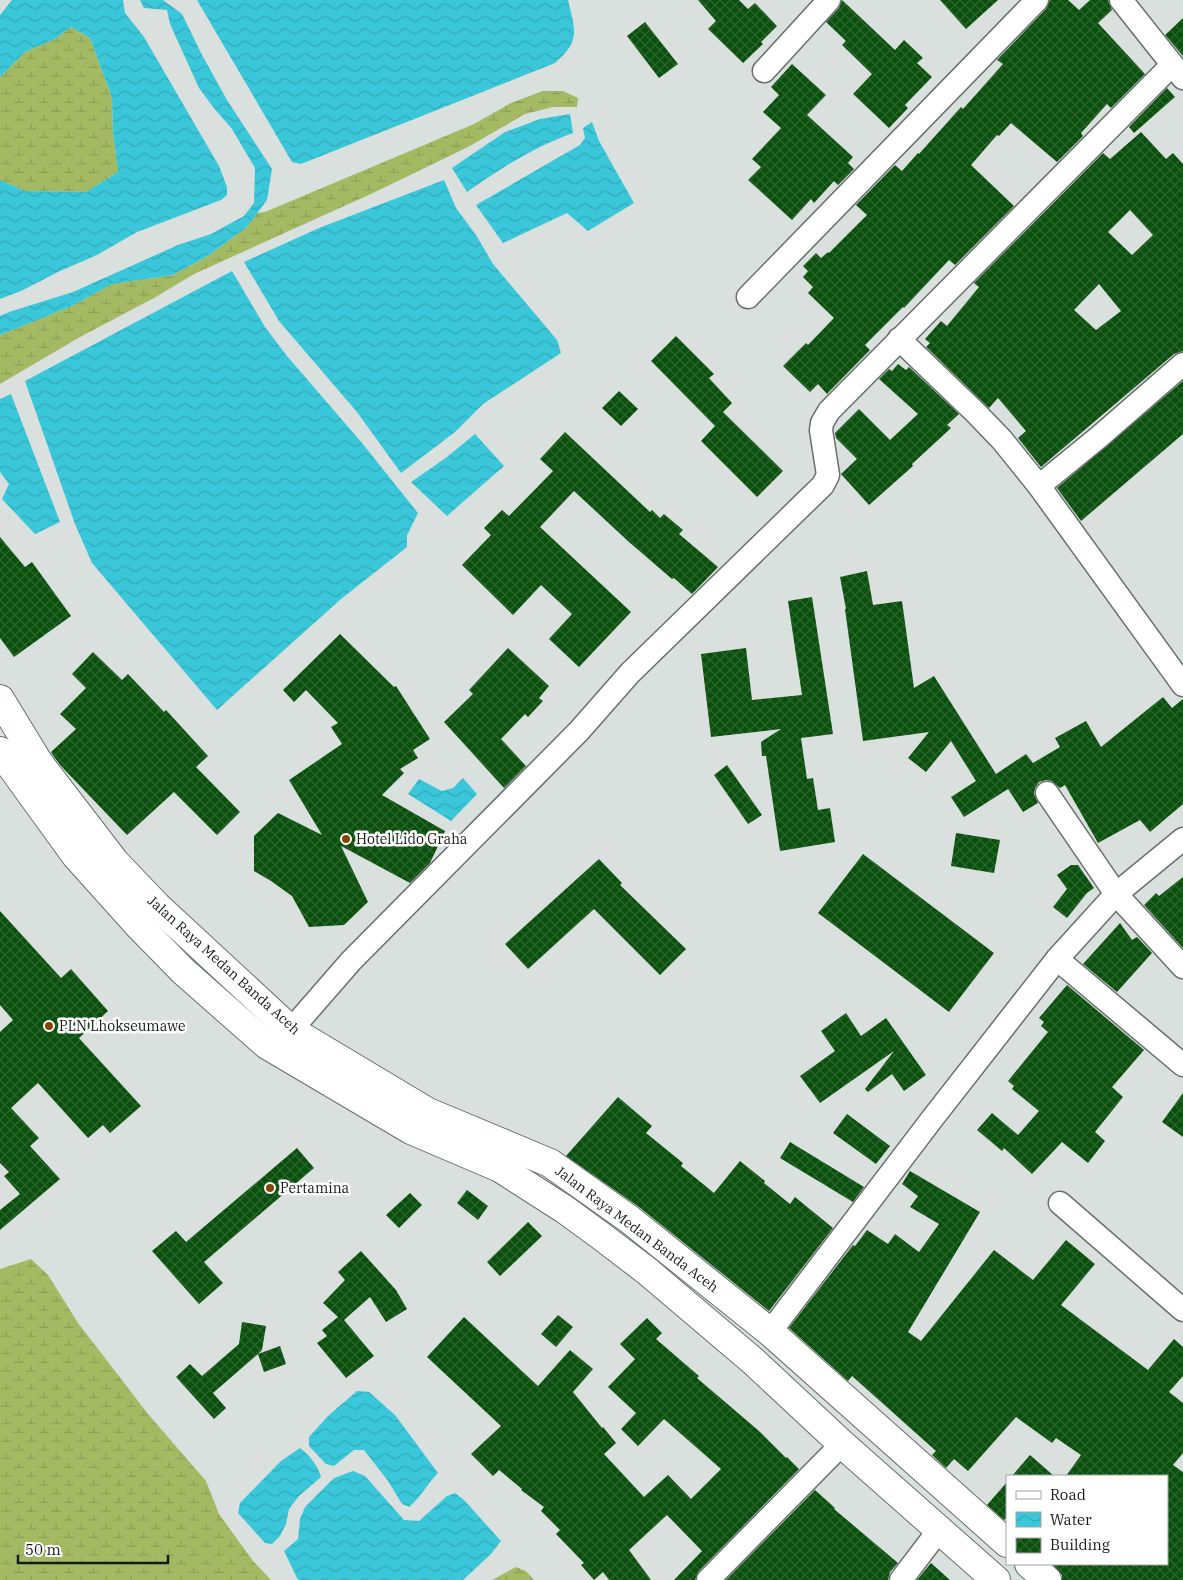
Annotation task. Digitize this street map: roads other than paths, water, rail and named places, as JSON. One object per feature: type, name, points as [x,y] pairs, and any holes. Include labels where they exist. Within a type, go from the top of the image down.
[{"type":"highway","name":"Jalan Raya Medan Banda Aceh","points":[[0,699],[39,763],[115,862],[157,906],[290,1030],[428,1112],[550,1162],[629,1219],[770,1332],[1006,1542]]},
{"type":"highway","name":"Jalan Raya Medan Banda Aceh","points":[[0,751],[76,856],[183,970],[267,1044],[411,1130],[500,1168],[564,1209],[654,1277],[753,1361],[842,1444],[996,1580]]},
{"type":"highway","points":[[1030,1565],[1047,1580]]},
{"type":"street","points":[[764,71],[829,0]]},
{"type":"street","points":[[748,297],[1037,0]]},
{"type":"street","points":[[290,1030],[351,961],[578,730],[630,673],[824,485],[828,475],[822,439],[822,423],[829,411],[899,339],[1178,72],[1121,0]]},
{"type":"street","points":[[899,339],[1002,440],[1039,486],[1183,685]]},
{"type":"street","points":[[1039,486],[1183,364]]},
{"type":"street","points":[[1047,792],[1116,894],[1183,967]]},
{"type":"street","points":[[770,1332],[1057,959],[1116,894],[1183,840]]},
{"type":"street","points":[[1057,959],[1183,1065]]},
{"type":"street","points":[[1060,1203],[1183,1310]]},
{"type":"street","points":[[708,1580],[842,1444]]},
{"type":"street","points":[[901,1580],[939,1530]]},
{"type":"water","points":[[12,0],[123,0],[125,13],[144,37],[219,166],[227,187],[227,195],[221,200],[137,232],[97,255],[0,299],[0,180],[25,191],[86,192],[118,172],[113,133],[112,98],[90,38],[71,27],[55,39],[25,52],[0,77],[0,15]]},
{"type":"water","points":[[140,0],[163,0],[182,14],[227,100],[272,169],[267,200],[247,227],[208,256],[173,275],[112,284],[72,306],[0,335],[0,316],[73,292],[178,245],[211,234],[244,216],[254,203],[255,168],[232,129],[199,88],[170,24],[167,10],[144,8]]},
{"type":"water","points":[[197,0],[568,0],[573,19],[574,34],[569,48],[555,63],[301,164],[292,162]]},
{"type":"water","points":[[570,114],[573,133],[518,159],[467,192],[452,168],[505,132],[540,119]]},
{"type":"water","points":[[592,122],[599,141],[634,203],[588,231],[567,213],[503,243],[476,205],[580,145],[585,138],[583,128]]},
{"type":"water","points":[[444,180],[456,208],[476,235],[493,264],[557,340],[561,353],[483,404],[455,432],[401,473],[357,412],[279,321],[244,262],[319,228]]},
{"type":"water","points":[[232,271],[265,327],[287,356],[362,443],[418,513],[407,535],[407,547],[341,599],[217,710],[92,563],[75,524],[25,381]]},
{"type":"water","points":[[11,394],[60,522],[35,534],[2,499],[9,484],[0,472],[0,399]]},
{"type":"water","points":[[475,434],[504,466],[447,516],[411,482],[447,457]]},
{"type":"water","points":[[463,778],[477,794],[451,821],[408,794],[419,779],[442,791],[453,788]]},
{"type":"water","points":[[357,1391],[369,1392],[395,1415],[438,1473],[409,1507],[402,1504],[388,1481],[364,1450],[354,1450],[334,1466],[326,1464],[309,1446],[309,1437],[328,1416]]},
{"type":"water","points":[[300,1448],[313,1461],[321,1477],[299,1496],[289,1509],[286,1524],[280,1536],[272,1544],[265,1543],[238,1513],[240,1503],[281,1461]]},
{"type":"water","points":[[353,1471],[365,1476],[404,1520],[419,1521],[447,1496],[455,1493],[464,1500],[501,1541],[491,1554],[463,1580],[298,1580],[284,1551],[298,1539],[300,1519],[305,1507],[334,1478]]},
{"type":"place","name":"Hotel Lido Graha","points":[[346,839]]},
{"type":"place","name":"PLN Lhokseumawe","points":[[49,1026]]},
{"type":"place","name":"Pertamina","points":[[270,1188]]}]
